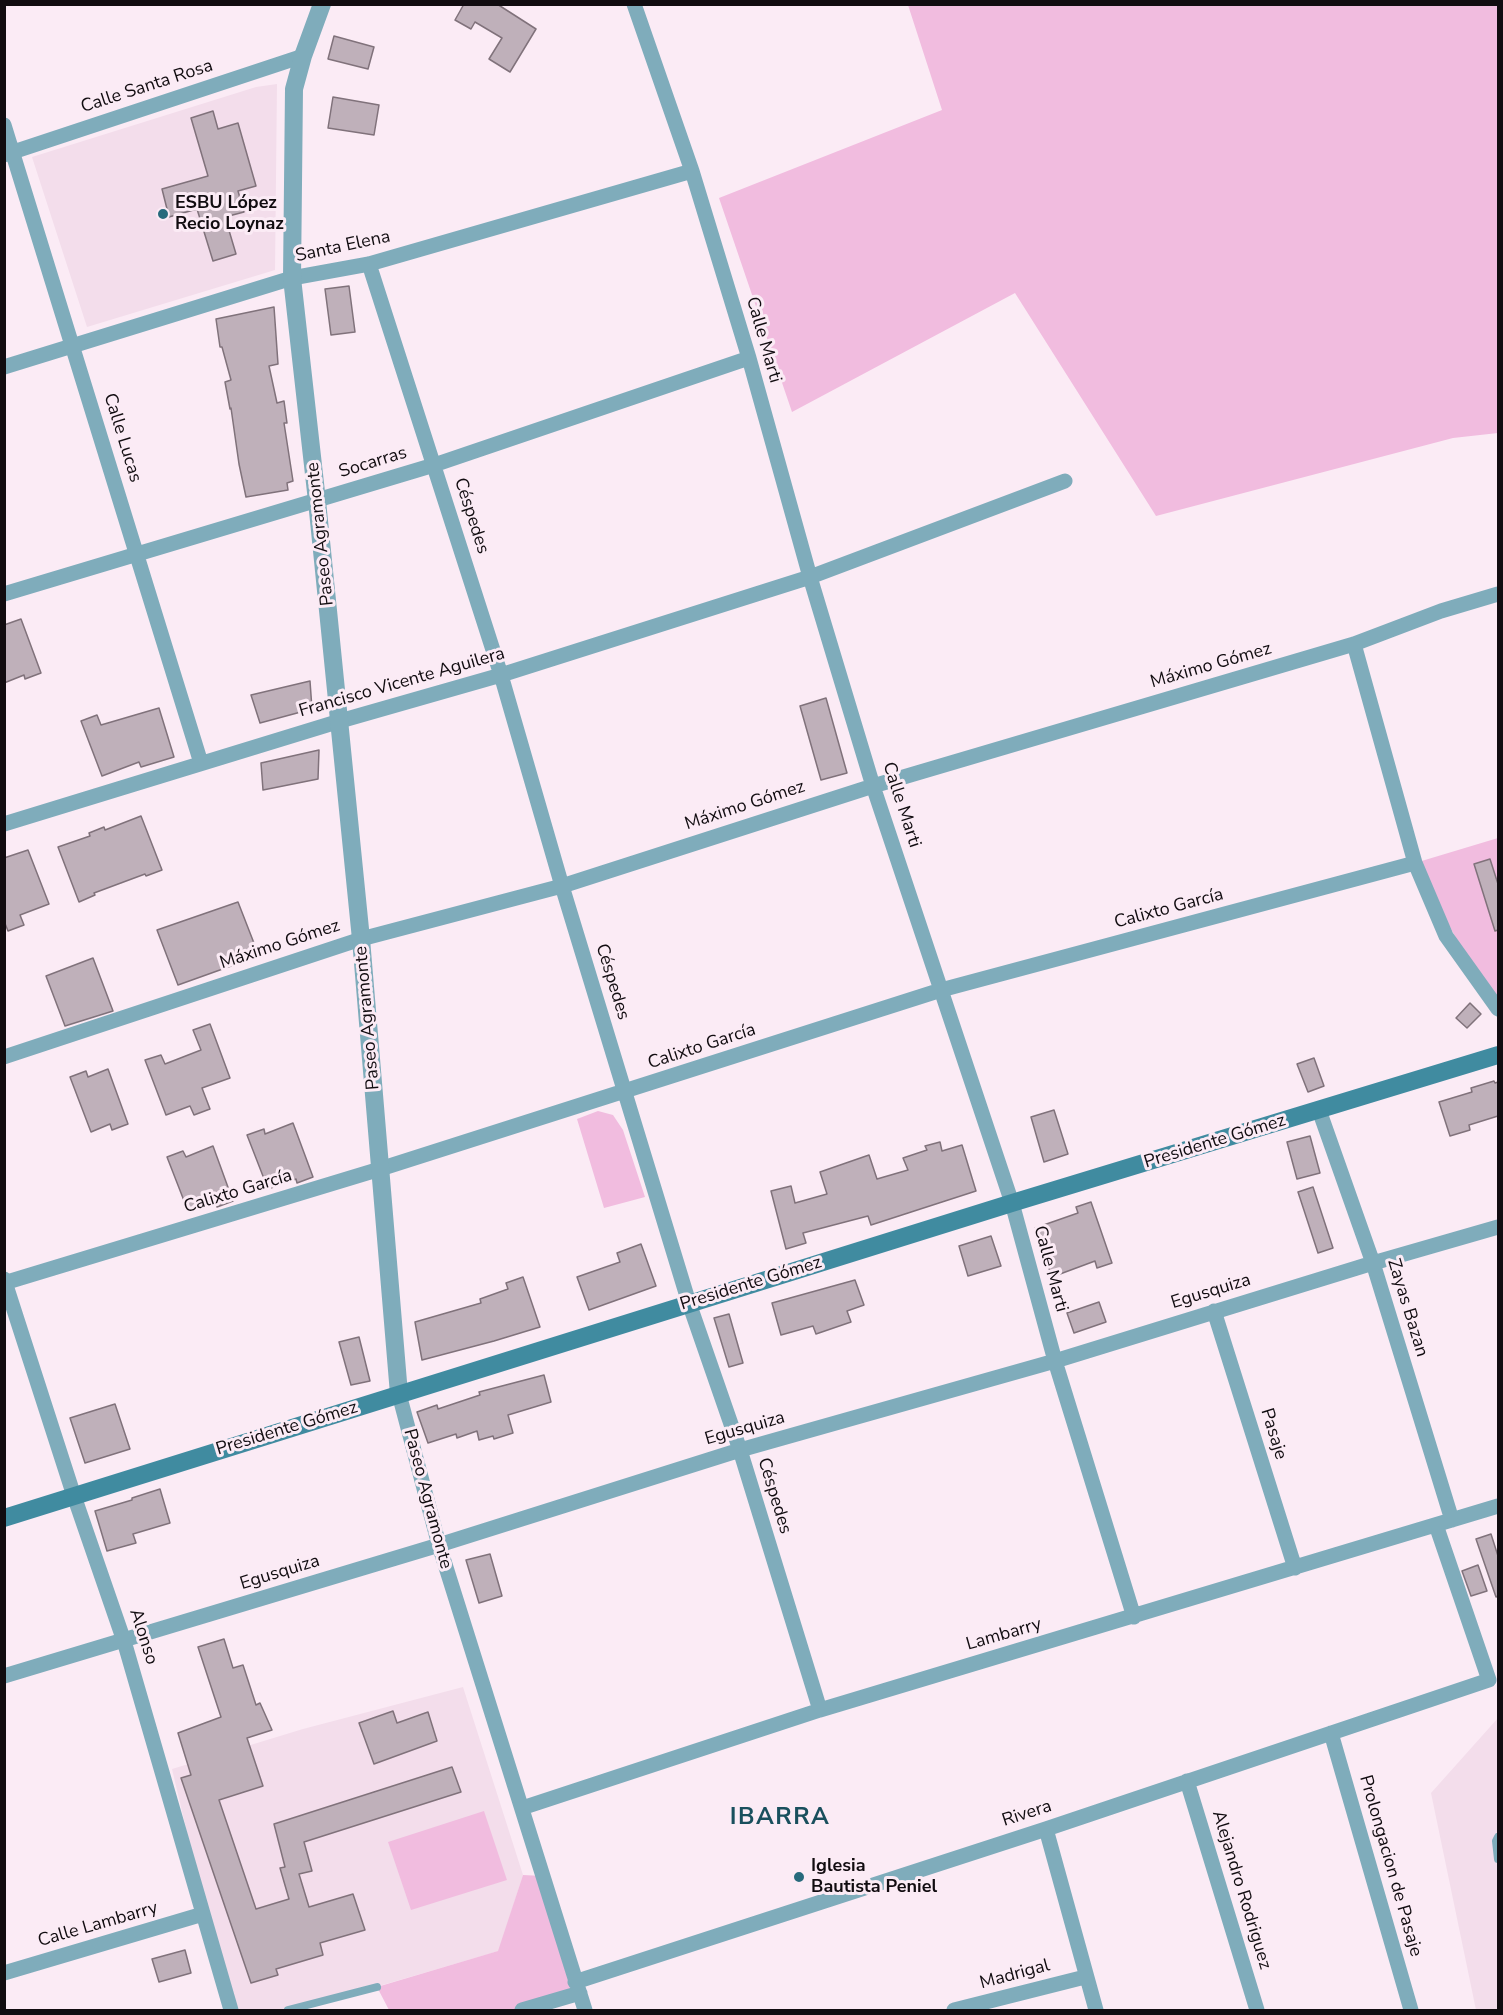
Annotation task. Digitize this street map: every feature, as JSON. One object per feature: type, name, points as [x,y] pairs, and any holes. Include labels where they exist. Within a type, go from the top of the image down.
[{"type":"main road","name":"Presidente Gómez","points":[[4,1518],[689,1303],[1498,1055]]},
{"type":"street","name":"Calle Marti","points":[[634,4],[692,171],[749,358],[810,577],[873,786],[1012,1203],[1055,1361],[1134,1617]]},
{"type":"street","name":"Paseo Agramonte","points":[[320,5],[294,89],[292,278],[361,939],[399,1394],[439,1545],[585,2010]]},
{"type":"street","name":"Calle Santa Rosa","points":[[9,153],[303,56]]},
{"type":"street","name":"Calle Lucas","points":[[4,125],[9,153],[74,344],[201,763]]},
{"type":"street","name":"Santa Elena","points":[[4,367],[292,278],[369,264],[692,171]]},
{"type":"street","name":"Céspedes","points":[[369,264],[501,675],[562,886],[689,1303],[740,1450],[820,1710]]},
{"type":"street","name":"Socarras","points":[[4,594],[434,465],[749,358]]},
{"type":"street","name":"Francisco Vicente Aguilera","points":[[4,824],[340,721],[501,675],[810,577],[1065,481]]},
{"type":"street","name":"Máximo Gómez","points":[[4,1057],[361,939],[562,886],[873,786],[1354,644],[1441,611],[1498,594]]},
{"type":"street","points":[[1354,644],[1415,863],[1446,936],[1498,1009]]},
{"type":"street","name":"Calixto García","points":[[5,1282],[380,1169],[941,990],[1415,863]]},
{"type":"street","name":"Zayas Bazan","points":[[1319,1110],[1372,1263],[1452,1520]]},
{"type":"street","name":"Egusquiza","points":[[4,1676],[439,1545],[740,1450],[1055,1361],[1372,1263],[1498,1227]]},
{"type":"street","name":"Alonso","points":[[5,1282],[74,1496],[124,1641],[231,2010]]},
{"type":"street","name":"Pasaje","points":[[1214,1311],[1294,1568]]},
{"type":"street","name":"Lambarry","points":[[522,1808],[820,1710],[1498,1506]]},
{"type":"street","name":"Rivera","points":[[522,2010],[577,1987],[1489,1680],[1436,1525]]},
{"type":"street","name":"Prolongacion de Pasaje","points":[[1331,1733],[1412,2010]]},
{"type":"street","name":"Alejandro Rodriguez","points":[[1187,1781],[1257,2010]]},
{"type":"street","points":[[1046,1828],[1085,1977],[1096,2010]]},
{"type":"street","name":"Calle Lambarry","points":[[4,1973],[203,1914]]},
{"type":"street","name":"Madrigal","points":[[954,2010],[1085,1977]]},
{"type":"lane","points":[[1498,1837],[1496,1841],[1498,1859]]},
{"type":"lane","points":[[288,2010],[377,1987]]},
{"type":"shaded area","points":[[908,5],[1498,5],[1498,433],[1453,438],[1156,516],[1015,293],[792,412],[719,198],[942,110]]},
{"type":"shaded area","name":"ESBU López Recio Loynaz","points":[[277,84],[275,270],[87,327],[32,157],[256,87]]},
{"type":"shaded area","points":[[1498,838],[1498,1015],[1415,863]]},
{"type":"shaded area","points":[[598,1111],[613,1115],[623,1130],[645,1197],[604,1208],[577,1119]]},
{"type":"shaded area","points":[[463,1687],[523,1875],[499,1951],[297,2010],[229,2010],[172,1769],[303,1729]]},
{"type":"shaded area","points":[[1498,1718],[1498,2010],[1476,2010],[1431,1793]]},
{"type":"shaded area","points":[[484,1811],[507,1880],[411,1910],[388,1842]]},
{"type":"shaded area","points":[[523,1875],[543,1876],[580,1993],[522,2010],[389,2010],[377,1987],[498,1951]]},
{"type":"building","points":[[464,4],[497,4],[536,29],[510,72],[489,59],[502,38],[475,22],[471,29],[455,20]]},
{"type":"building","points":[[334,36],[374,47],[368,69],[328,59]]},
{"type":"building","points":[[333,97],[379,105],[374,135],[328,128]]},
{"type":"building","points":[[213,111],[218,129],[238,123],[256,186],[238,191],[244,212],[225,217],[236,254],[213,261],[197,209],[169,217],[162,189],[208,176],[191,118]]},
{"type":"building","points":[[349,286],[355,332],[331,335],[325,289]]},
{"type":"building","points":[[274,307],[278,364],[269,366],[277,403],[284,401],[287,423],[284,423],[293,481],[287,483],[288,490],[246,497],[225,382],[231,380],[222,347],[220,347],[216,319]]},
{"type":"building","points":[[21,619],[41,673],[25,679],[24,675],[4,683],[4,625]]},
{"type":"building","points":[[310,681],[312,709],[260,723],[251,695]]},
{"type":"building","points":[[826,698],[847,773],[821,780],[800,706]]},
{"type":"building","points":[[159,708],[174,757],[141,767],[139,762],[102,776],[81,721],[97,715],[101,725]]},
{"type":"building","points":[[319,750],[318,779],[263,790],[261,763]]},
{"type":"building","points":[[141,816],[162,870],[94,893],[95,895],[79,902],[58,847],[90,836],[89,833],[104,827],[105,830]]},
{"type":"building","points":[[28,850],[49,904],[20,915],[24,925],[8,931],[4,921],[4,858]]},
{"type":"building","points":[[1490,859],[1498,884],[1498,930],[1495,931],[1474,864]]},
{"type":"building","points":[[238,902],[259,956],[178,985],[157,930]]},
{"type":"building","points":[[93,958],[113,1011],[65,1026],[46,976]]},
{"type":"building","points":[[1470,1003],[1481,1014],[1467,1028],[1456,1018]]},
{"type":"building","points":[[210,1024],[230,1078],[202,1088],[210,1109],[194,1115],[190,1106],[166,1115],[145,1060],[161,1055],[165,1064],[201,1050],[193,1030]]},
{"type":"building","points":[[1314,1058],[1324,1086],[1308,1092],[1297,1064]]},
{"type":"building","points":[[108,1069],[128,1124],[112,1130],[110,1124],[91,1132],[70,1077],[86,1071],[88,1077]]},
{"type":"building","points":[[1494,1081],[1498,1082],[1498,1116],[1469,1125],[1470,1130],[1450,1136],[1439,1102],[1472,1092],[1471,1088]]},
{"type":"building","points":[[1054,1110],[1068,1154],[1044,1162],[1031,1117]]},
{"type":"building","points":[[293,1123],[313,1177],[297,1183],[296,1179],[268,1189],[247,1135],[264,1129],[265,1134]]},
{"type":"building","points":[[1310,1136],[1320,1173],[1297,1179],[1287,1142]]},
{"type":"building","points":[[940,1142],[942,1151],[962,1145],[976,1191],[871,1225],[868,1216],[803,1233],[806,1243],[786,1249],[771,1191],[791,1186],[795,1203],[827,1194],[820,1172],[869,1155],[877,1179],[908,1170],[903,1158],[927,1150],[925,1146]]},
{"type":"building","points":[[213,1146],[233,1201],[217,1207],[215,1201],[188,1211],[167,1157],[183,1151],[186,1157]]},
{"type":"building","points":[[1313,1187],[1333,1248],[1318,1253],[1298,1192]]},
{"type":"building","points":[[1091,1202],[1112,1263],[1097,1268],[1095,1261],[1052,1277],[1035,1228],[1078,1213],[1076,1207]]},
{"type":"building","points":[[991,1236],[1001,1266],[968,1276],[959,1246]]},
{"type":"building","points":[[641,1244],[656,1286],[589,1310],[577,1277],[620,1262],[617,1253]]},
{"type":"building","points":[[523,1277],[540,1327],[422,1360],[415,1322],[481,1303],[480,1299],[508,1289],[506,1283]]},
{"type":"building","points":[[855,1280],[864,1305],[847,1311],[851,1322],[816,1334],[813,1326],[781,1335],[772,1303]]},
{"type":"building","points":[[1099,1302],[1106,1322],[1074,1333],[1067,1313]]},
{"type":"building","points":[[729,1314],[743,1363],[729,1367],[714,1318]]},
{"type":"building","points":[[359,1337],[370,1381],[351,1385],[339,1342]]},
{"type":"building","points":[[544,1375],[551,1402],[508,1415],[513,1433],[494,1439],[493,1436],[479,1440],[477,1431],[457,1438],[456,1434],[428,1443],[417,1412],[437,1405],[438,1409],[480,1395],[479,1392]]},
{"type":"building","points":[[115,1404],[130,1449],[85,1463],[70,1418]]},
{"type":"building","points":[[160,1489],[170,1523],[133,1534],[136,1543],[107,1551],[95,1511]]},
{"type":"building","points":[[1491,1534],[1498,1556],[1498,1596],[1496,1597],[1476,1539]]},
{"type":"building","points":[[490,1554],[502,1596],[479,1603],[466,1560]]},
{"type":"building","points":[[1478,1565],[1487,1591],[1471,1596],[1462,1571]]},
{"type":"building","points":[[224,1639],[233,1668],[243,1665],[256,1705],[260,1703],[272,1730],[247,1738],[263,1786],[219,1800],[256,1909],[289,1899],[280,1868],[285,1867],[274,1824],[452,1767],[461,1792],[304,1842],[312,1871],[299,1874],[309,1907],[353,1894],[365,1930],[320,1943],[323,1955],[276,1969],[278,1975],[251,1983],[181,1778],[191,1775],[178,1733],[221,1717],[198,1647]]},
{"type":"building","points":[[393,1711],[397,1723],[428,1712],[437,1741],[374,1764],[359,1723]]},
{"type":"building","points":[[185,1950],[191,1973],[159,1982],[152,1959]]},
{"type":"place","name":"ESBU López Recio Loynaz","points":[[163,214]]},
{"type":"place","name":"Iglesia Bautista Peniel","points":[[799,1877]]},
{"type":"district","name":"IBARRA","points":[[780,1818]]}]
